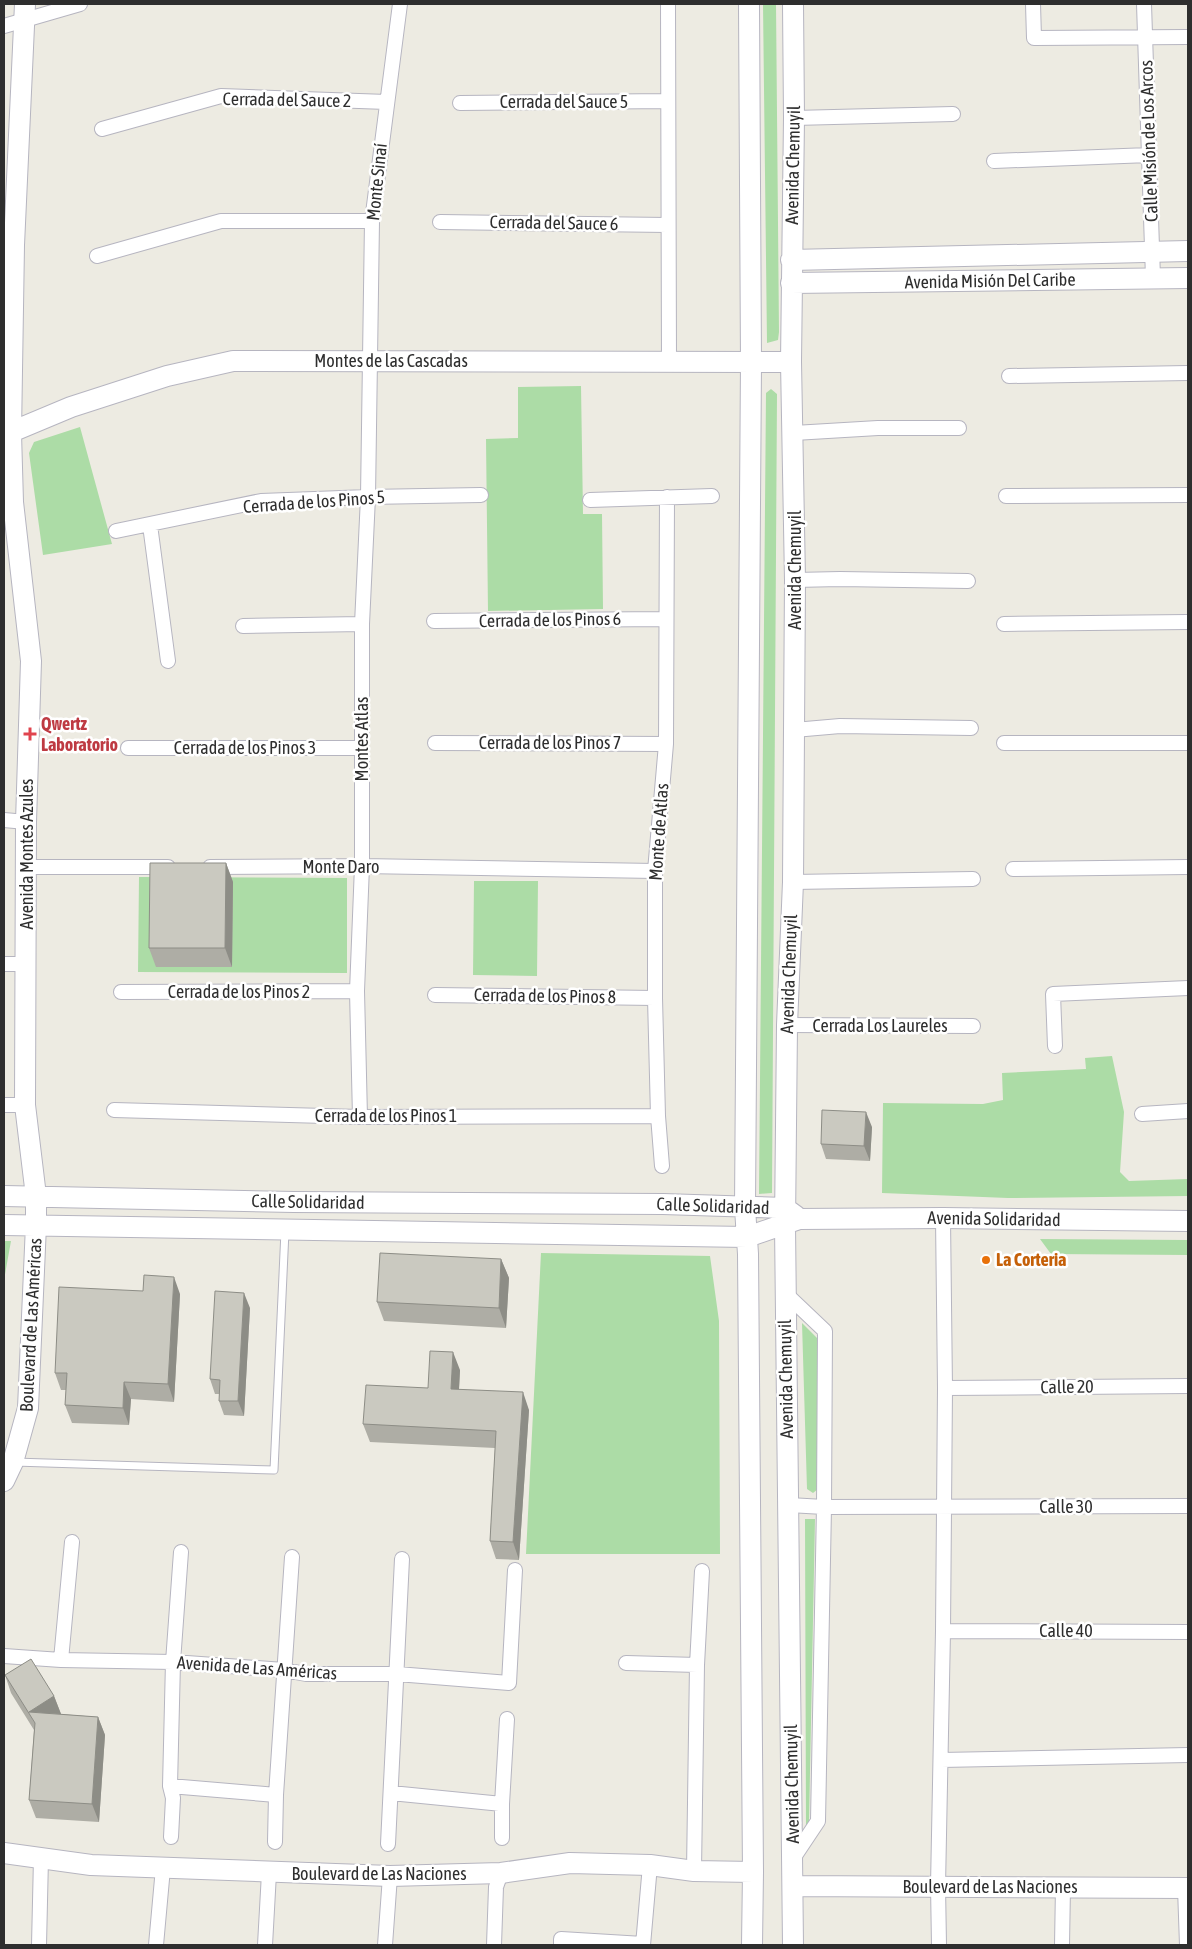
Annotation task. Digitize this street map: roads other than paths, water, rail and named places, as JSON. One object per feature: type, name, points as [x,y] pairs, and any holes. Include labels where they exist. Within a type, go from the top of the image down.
[{"type":"main road","name":"Avenida Chemuyil","points":[[748,4],[751,362],[745,1208],[747,1237],[753,1872],[752,1945]]},
{"type":"main road","name":"Avenida Chemuyil","points":[[793,4],[794,118],[791,362],[794,433],[795,580],[793,882],[787,1025],[790,1217],[785,1293],[793,1945]]},
{"type":"main road","name":"Avenida Montes Azules","points":[[24,12],[7,434],[31,661],[26,822],[27,964],[25,1105],[36,1196],[36,1225]]},
{"type":"main road","name":"Avenida Misión Del Caribe","points":[[791,260],[1188,251]]},
{"type":"main road","name":"Avenida Misión Del Caribe","points":[[791,284],[1188,278]]},
{"type":"main road","name":"Montes de las Cascadas","points":[[7,434],[71,407],[150,382],[233,361],[791,362]]},
{"type":"main road","name":"Calle Solidaridad","points":[[4,1196],[294,1202],[663,1204],[745,1208],[790,1217]]},
{"type":"main road","name":"Calle Solidaridad","points":[[4,1225],[747,1237],[790,1217]]},
{"type":"main road","name":"Avenida Solidaridad","points":[[790,1217],[1188,1221]]},
{"type":"main road","name":"Boulevard de Las Américas","points":[[4,1481],[14,1462],[28,1408],[36,1225]]},
{"type":"main road","name":"Boulevard de Las Naciones","points":[[4,1853],[91,1865],[269,1873],[442,1876],[500,1873],[570,1863],[650,1865],[694,1871],[753,1872]]},
{"type":"main road","name":"Boulevard de Las Naciones","points":[[792,1886],[1187,1888]]},
{"type":"street","points":[[4,26],[24,12],[80,4]]},
{"type":"street","name":"Monte Sinaí","points":[[369,361],[372,222],[400,4]]},
{"type":"street","points":[[668,4],[668,362]]},
{"type":"street","points":[[1033,4],[1034,38],[1188,36]]},
{"type":"street","name":"Calle Misión de Los Arcos","points":[[1144,4],[1153,278]]},
{"type":"street","name":"Cerrada del Sauce 2","points":[[102,129],[221,96],[387,102]]},
{"type":"street","name":"Cerrada del Sauce 5","points":[[460,102],[668,101]]},
{"type":"street","points":[[794,118],[953,114]]},
{"type":"street","points":[[994,161],[1149,155]]},
{"type":"street","points":[[97,256],[221,221],[372,222]]},
{"type":"street","name":"Cerrada del Sauce 6","points":[[440,222],[668,225]]},
{"type":"street","name":"Montes Atlas","points":[[360,1117],[358,991],[362,866],[362,624],[368,497],[369,361]]},
{"type":"street","points":[[1009,376],[1188,373]]},
{"type":"street","points":[[794,433],[878,428],[959,428]]},
{"type":"street","name":"Cerrada de los Pinos 5","points":[[116,531],[261,501],[481,495]]},
{"type":"street","points":[[590,500],[712,496]]},
{"type":"street","points":[[1006,496],[1188,496]]},
{"type":"street","name":"Monte de Atlas","points":[[662,1166],[658,1116],[655,998],[655,871],[666,744],[667,497]]},
{"type":"street","points":[[150,524],[168,661]]},
{"type":"street","points":[[795,580],[968,581]]},
{"type":"street","name":"Cerrada de los Pinos 6","points":[[434,621],[666,619]]},
{"type":"street","points":[[1004,624],[1188,622]]},
{"type":"street","points":[[243,626],[362,624]]},
{"type":"street","points":[[794,730],[840,726],[971,728]]},
{"type":"street","name":"Cerrada de los Pinos 7","points":[[435,743],[666,744]]},
{"type":"street","points":[[1004,744],[1188,743]]},
{"type":"street","name":"Cerrada de los Pinos 3","points":[[128,748],[361,748]]},
{"type":"street","points":[[4,820],[26,822]]},
{"type":"street","name":"Monte Daro","points":[[27,867],[362,866],[655,871]]},
{"type":"street","points":[[1013,869],[1188,867]]},
{"type":"street","points":[[793,882],[973,879]]},
{"type":"street","points":[[4,964],[27,964]]},
{"type":"street","points":[[1055,1046],[1053,994],[1188,988]]},
{"type":"street","name":"Cerrada de los Pinos 2","points":[[121,992],[358,991]]},
{"type":"street","name":"Cerrada de los Pinos 8","points":[[435,995],[655,998]]},
{"type":"street","name":"Cerrada Los Laureles","points":[[787,1025],[973,1026]]},
{"type":"street","points":[[4,1105],[25,1105]]},
{"type":"street","name":"Cerrada de los Pinos 1","points":[[114,1110],[360,1117],[658,1116]]},
{"type":"street","points":[[1142,1114],[1188,1111]]},
{"type":"street","points":[[939,1945],[938,1886],[944,1631],[945,1388],[943,1218]]},
{"type":"street","points":[[785,1293],[825,1331],[824,1507],[818,1821],[792,1860]]},
{"type":"street","name":"Calle 20","points":[[945,1388],[1188,1386]]},
{"type":"street","name":"Calle 30","points":[[788,1505],[824,1507],[1188,1506]]},
{"type":"street","points":[[61,1660],[72,1542]]},
{"type":"street","points":[[171,1837],[173,1798],[170,1786],[173,1662],[181,1552]]},
{"type":"street","points":[[275,1842],[276,1795],[292,1557]]},
{"type":"street","points":[[388,1844],[402,1560]]},
{"type":"street","name":"Avenida de Las Américas","points":[[4,1656],[61,1660],[173,1662],[284,1670],[306,1674],[397,1674],[509,1683],[515,1570]]},
{"type":"street","points":[[694,1871],[697,1665],[702,1571]]},
{"type":"street","name":"Calle 40","points":[[944,1631],[1188,1632]]},
{"type":"street","points":[[626,1663],[697,1665]]},
{"type":"street","points":[[502,1838],[507,1719]]},
{"type":"street","points":[[941,1760],[1188,1755]]},
{"type":"street","points":[[170,1786],[276,1795]]},
{"type":"street","points":[[391,1793],[502,1804]]},
{"type":"street","points":[[39,1945],[41,1858]]},
{"type":"street","points":[[561,1945],[561,1939],[643,1944],[650,1865]]},
{"type":"street","points":[[156,1945],[162,1868]]},
{"type":"street","points":[[265,1945],[269,1873]]},
{"type":"street","points":[[494,1945],[496,1887],[500,1873]]},
{"type":"street","points":[[385,1945],[390,1876]]},
{"type":"street","points":[[1062,1945],[1063,1887]]},
{"type":"street","points":[[1187,1888],[1187,1945]]},
{"type":"lane","points":[[14,1462],[274,1470],[285,1230]]},
{"type":"place","name":"Qwertz Laboratorio","points":[[30,734]]},
{"type":"place","name":"La Corteria","points":[[986,1260]]}]
